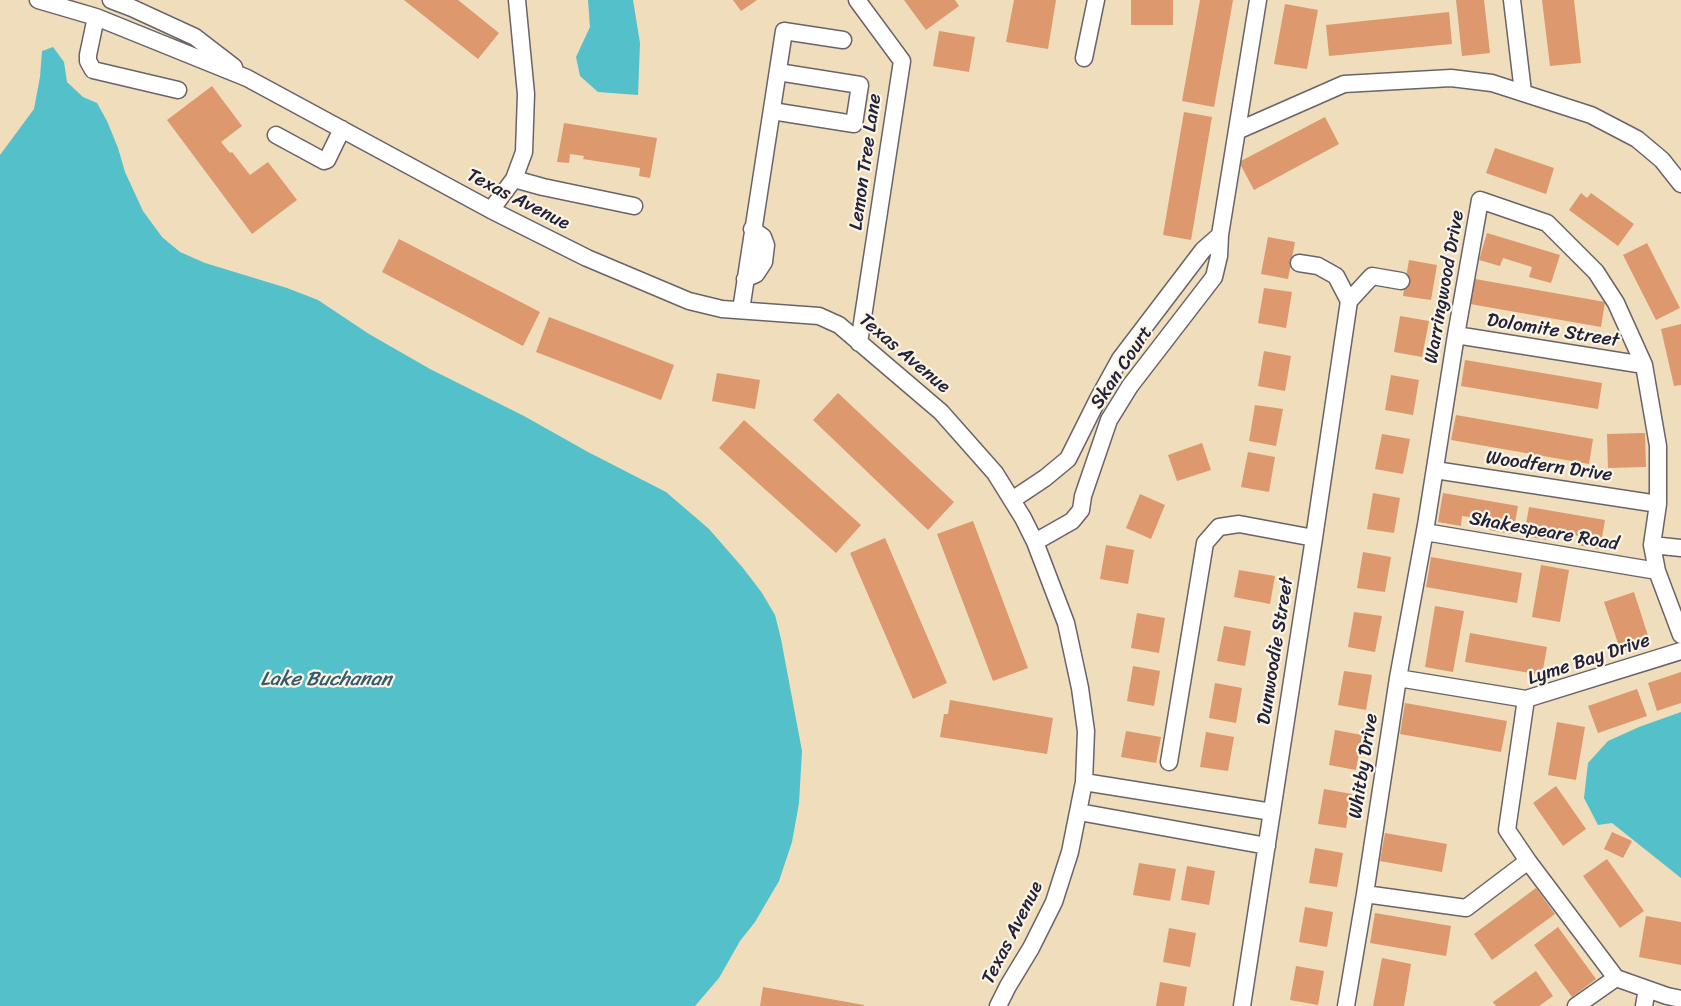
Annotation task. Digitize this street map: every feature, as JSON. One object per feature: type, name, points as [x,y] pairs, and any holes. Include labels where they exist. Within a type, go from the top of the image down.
[{"type":"street","name":"Texas Avenue","points":[[38,0],[96,17],[247,78],[491,210],[587,258],[690,301],[722,309],[819,316],[839,326],[941,412],[995,473],[1035,542],[1066,623],[1080,688],[1086,731],[1084,782],[1070,852],[1054,902],[1031,948],[998,1006]]},
{"type":"street","name":"Texas Avenue","points":[[111,0],[195,37],[247,78]]},
{"type":"street","points":[[491,210],[514,179],[524,152],[526,94],[518,0]]},
{"type":"street","name":"Lemon Tree Lane","points":[[858,0],[902,60],[860,343]]},
{"type":"street","points":[[1084,58],[1096,0]]},
{"type":"street","name":"Skan Court","points":[[1035,542],[1072,521],[1081,510],[1086,486],[1109,420],[1130,386],[1214,277],[1219,256],[1220,235],[1258,0]]},
{"type":"street","points":[[1512,0],[1523,92]]},
{"type":"street","points":[[96,17],[88,55],[88,61],[93,70],[178,90]]},
{"type":"street","points":[[741,310],[784,31],[844,40]]},
{"type":"street","points":[[772,111],[854,124],[860,85],[778,72]]},
{"type":"street","points":[[1237,131],[1344,84],[1451,78],[1492,83],[1591,115],[1637,140],[1662,160],[1681,184]]},
{"type":"street","points":[[276,135],[324,161],[327,160],[342,129]]},
{"type":"street","points":[[514,179],[543,188],[634,206]]},
{"type":"street","name":"Warringwood Drive","points":[[1425,532],[1480,200],[1547,223],[1596,272],[1616,303],[1644,365],[1658,446],[1658,504],[1652,545],[1657,572]]},
{"type":"street","name":"Skan Court","points":[[1012,500],[1045,478],[1068,458],[1120,359],[1202,250],[1220,235]]},
{"type":"street","points":[[1299,263],[1318,266],[1336,276],[1349,301],[1372,276],[1402,281]]},
{"type":"street","name":"Dunwoodie Street","points":[[1242,1006],[1349,301]]},
{"type":"street","name":"Dolomite Street","points":[[1456,336],[1644,365]]},
{"type":"street","name":"Woodfern Drive","points":[[1435,470],[1658,504]]},
{"type":"street","points":[[1169,762],[1205,543],[1219,528],[1239,524],[1314,538]]},
{"type":"street","name":"Shakespeare Road","points":[[1425,532],[1657,572]]},
{"type":"street","name":"Whitby Drive","points":[[1346,1006],[1398,678],[1425,532]]},
{"type":"street","points":[[1652,545],[1681,548]]},
{"type":"street","points":[[1657,572],[1681,635]]},
{"type":"street","name":"Lyme Bay Drive","points":[[1616,978],[1506,830],[1526,699],[1681,651]]},
{"type":"street","points":[[1398,678],[1526,699]]},
{"type":"street","points":[[1084,782],[1272,812]]},
{"type":"street","points":[[1078,812],[1267,846]]},
{"type":"street","points":[[1365,894],[1466,908],[1528,861]]},
{"type":"street","points":[[1576,1006],[1616,978],[1671,1000]]},
{"type":"street","points":[[1644,1006],[1647,989]]},
{"type":"water","points":[[588,0],[633,0],[640,43],[638,95],[598,92],[580,76],[576,57],[590,27]]},
{"type":"water","name":"Lake Buchanan","points":[[53,47],[64,62],[67,82],[83,97],[97,103],[107,121],[125,172],[143,211],[162,237],[180,252],[205,263],[287,288],[318,300],[369,334],[430,369],[524,416],[588,452],[666,492],[709,529],[762,593],[775,615],[802,751],[799,803],[792,842],[779,881],[755,922],[740,941],[719,978],[695,1006],[0,1006],[0,155],[34,109],[40,77],[42,51]]},
{"type":"water","points":[[1681,712],[1681,878],[1612,823],[1598,825],[1584,798],[1588,763],[1608,741],[1639,727]]},
{"type":"building","points":[[404,0],[458,0],[499,33],[478,59]]},
{"type":"building","points":[[733,0],[757,0],[741,11]]},
{"type":"building","points":[[904,0],[955,0],[959,6],[926,30]]},
{"type":"building","points":[[1014,0],[1056,0],[1048,49],[1006,42]]},
{"type":"building","points":[[1131,0],[1173,0],[1173,25],[1131,25]]},
{"type":"building","points":[[1200,0],[1233,0],[1214,107],[1182,101]]},
{"type":"building","points":[[1456,0],[1484,0],[1490,53],[1462,56]]},
{"type":"building","points":[[1542,0],[1574,0],[1581,63],[1550,66]]},
{"type":"building","points":[[1285,4],[1318,10],[1307,69],[1274,64]]},
{"type":"building","points":[[1449,12],[1452,44],[1329,56],[1326,25]]},
{"type":"building","points":[[939,31],[975,37],[969,72],[933,66]]},
{"type":"building","points":[[212,86],[242,126],[221,142],[230,153],[232,152],[250,175],[268,162],[297,200],[252,234],[167,120]]},
{"type":"building","points":[[1184,112],[1212,117],[1191,240],[1163,235]]},
{"type":"building","points":[[1325,117],[1339,144],[1254,190],[1239,162]]},
{"type":"building","points":[[564,123],[657,138],[650,178],[639,176],[640,168],[583,159],[584,156],[570,154],[569,163],[557,162]]},
{"type":"building","points":[[1495,148],[1554,168],[1546,194],[1486,173]]},
{"type":"building","points":[[1581,193],[1587,198],[1591,193],[1634,224],[1618,246],[1569,210]]},
{"type":"building","points":[[1487,233],[1560,255],[1551,283],[1529,277],[1532,267],[1503,258],[1500,266],[1479,260]]},
{"type":"building","points":[[1268,237],[1295,242],[1288,279],[1261,274]]},
{"type":"building","points":[[399,239],[540,312],[523,346],[382,272]]},
{"type":"building","points":[[1647,243],[1680,308],[1656,320],[1623,255]]},
{"type":"building","points":[[1409,260],[1437,265],[1431,300],[1403,296]]},
{"type":"building","points":[[1475,279],[1605,302],[1601,327],[1470,304]]},
{"type":"building","points":[[1264,288],[1292,292],[1286,328],[1258,323]]},
{"type":"building","points":[[1400,316],[1429,321],[1422,357],[1394,352]]},
{"type":"building","points":[[549,317],[674,365],[661,400],[536,352]]},
{"type":"building","points":[[1681,324],[1681,385],[1674,386],[1661,329]]},
{"type":"building","points":[[1264,351],[1291,356],[1285,391],[1258,386]]},
{"type":"building","points":[[1465,360],[1602,383],[1598,409],[1461,386]]},
{"type":"building","points":[[717,373],[760,380],[755,409],[712,401]]},
{"type":"building","points":[[1391,375],[1419,380],[1413,415],[1385,410]]},
{"type":"building","points":[[838,393],[954,502],[928,530],[813,420]]},
{"type":"building","points":[[1255,405],[1283,409],[1276,446],[1249,441]]},
{"type":"building","points":[[1456,415],[1593,439],[1589,464],[1451,440]]},
{"type":"building","points":[[744,420],[861,525],[836,553],[719,448]]},
{"type":"building","points":[[1645,433],[1646,467],[1608,468],[1607,434]]},
{"type":"building","points":[[1382,434],[1410,439],[1403,474],[1375,469]]},
{"type":"building","points":[[1202,443],[1211,470],[1177,481],[1168,455]]},
{"type":"building","points":[[1248,452],[1275,457],[1269,492],[1241,487]]},
{"type":"building","points":[[1373,493],[1400,498],[1394,533],[1367,529]]},
{"type":"building","points":[[1443,493],[1518,506],[1513,534],[1489,530],[1491,520],[1462,516],[1461,526],[1438,522]]},
{"type":"building","points":[[1140,494],[1165,505],[1151,539],[1126,528]]},
{"type":"building","points":[[1529,507],[1605,520],[1600,549],[1577,545],[1579,536],[1549,530],[1547,540],[1524,536]]},
{"type":"building","points":[[973,521],[1028,668],[993,681],[937,534]]},
{"type":"building","points":[[885,538],[947,683],[913,699],[850,553]]},
{"type":"building","points":[[1106,545],[1134,550],[1128,584],[1100,579]]},
{"type":"building","points":[[1363,552],[1391,557],[1385,592],[1357,588]]},
{"type":"building","points":[[1431,557],[1522,573],[1517,603],[1426,587]]},
{"type":"building","points":[[1541,565],[1569,570],[1560,622],[1532,617]]},
{"type":"building","points":[[1239,570],[1275,576],[1270,604],[1234,597]]},
{"type":"building","points":[[1634,592],[1650,642],[1621,652],[1604,602]]},
{"type":"building","points":[[1435,606],[1464,611],[1453,672],[1425,667]]},
{"type":"building","points":[[1354,612],[1382,616],[1375,652],[1348,647]]},
{"type":"building","points":[[1137,613],[1165,618],[1159,653],[1131,648]]},
{"type":"building","points":[[1224,626],[1251,631],[1245,666],[1217,661]]},
{"type":"building","points":[[1470,633],[1547,647],[1542,675],[1465,662]]},
{"type":"building","points":[[1133,666],[1160,671],[1154,706],[1127,701]]},
{"type":"building","points":[[1344,671],[1372,675],[1366,710],[1338,705]]},
{"type":"building","points":[[1681,672],[1681,703],[1657,711],[1648,683]]},
{"type":"building","points":[[1215,683],[1242,688],[1236,723],[1209,718]]},
{"type":"building","points":[[1637,689],[1647,716],[1598,733],[1588,706]]},
{"type":"building","points":[[950,700],[1053,718],[1047,754],[940,737],[944,714],[948,714]]},
{"type":"building","points":[[1405,703],[1507,721],[1501,752],[1400,734]]},
{"type":"building","points":[[1557,722],[1585,727],[1576,780],[1548,775]]},
{"type":"building","points":[[1335,730],[1362,735],[1356,770],[1329,765]]},
{"type":"building","points":[[1126,731],[1161,737],[1156,763],[1121,757]]},
{"type":"building","points":[[1206,732],[1234,737],[1228,771],[1200,767]]},
{"type":"building","points":[[1556,786],[1586,829],[1563,846],[1533,803]]},
{"type":"building","points":[[1324,789],[1352,794],[1346,828],[1318,824]]},
{"type":"building","points":[[1612,832],[1632,841],[1623,858],[1604,849]]},
{"type":"building","points":[[1385,833],[1447,844],[1442,872],[1380,861]]},
{"type":"building","points":[[1315,848],[1343,853],[1337,887],[1309,883]]},
{"type":"building","points":[[1607,859],[1644,911],[1620,928],[1583,876]]},
{"type":"building","points":[[1139,863],[1176,869],[1170,901],[1133,895]]},
{"type":"building","points":[[1187,866],[1215,871],[1209,905],[1181,900]]},
{"type":"building","points":[[1536,888],[1555,914],[1492,960],[1474,934]]},
{"type":"building","points":[[1305,907],[1333,912],[1327,947],[1299,942]]},
{"type":"building","points":[[1375,913],[1451,926],[1446,956],[1370,943]]},
{"type":"building","points":[[1646,916],[1681,922],[1681,965],[1639,957]]},
{"type":"building","points":[[1558,927],[1596,979],[1572,997],[1534,945]]},
{"type":"building","points":[[1169,928],[1196,933],[1190,967],[1163,962]]},
{"type":"building","points":[[1382,958],[1411,964],[1404,1006],[1373,1006]]},
{"type":"building","points":[[1296,966],[1324,971],[1318,1005],[1290,1000]]},
{"type":"building","points":[[1536,971],[1553,996],[1539,1006],[1496,1006],[1493,1002]]},
{"type":"building","points":[[1160,982],[1187,987],[1184,1006],[1156,1006]]},
{"type":"building","points":[[763,987],[864,1005],[864,1006],[760,1006]]}]
